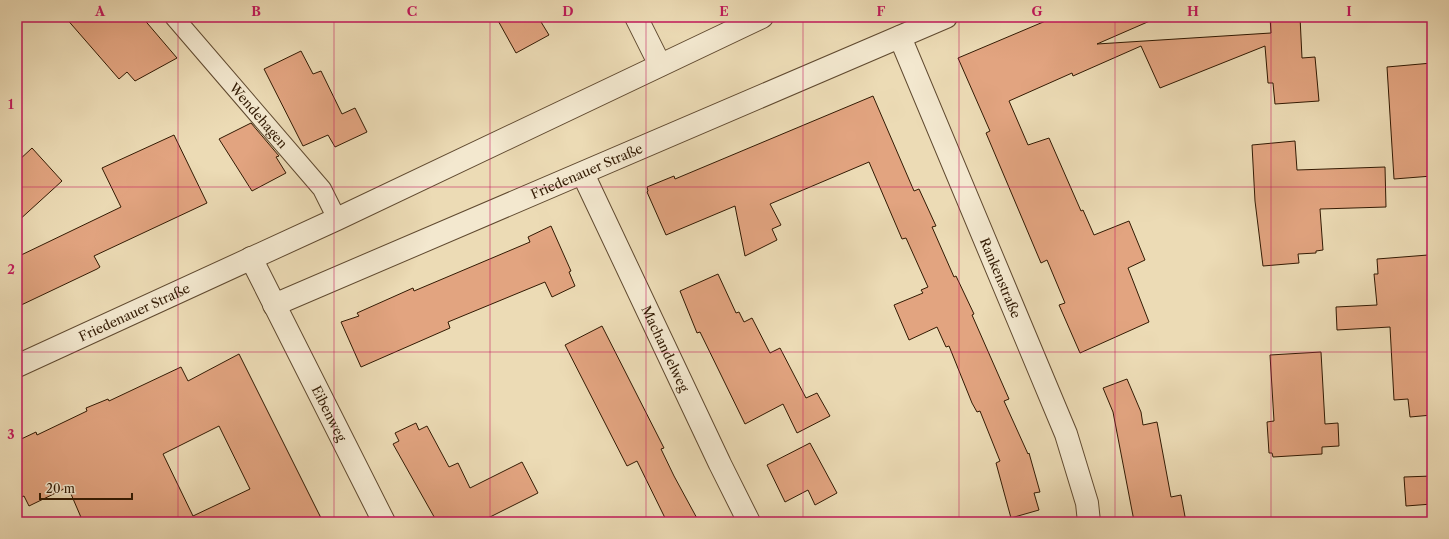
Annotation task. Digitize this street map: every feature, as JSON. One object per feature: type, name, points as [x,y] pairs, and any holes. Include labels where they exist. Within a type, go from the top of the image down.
[{"type":"street","points":[[636,17],[660,65]]},
{"type":"street","name":"Friedenauer Straße","points":[[17,366],[337,219],[762,17]]},
{"type":"street","name":"Friedenauer Straße","points":[[274,305],[583,174],[946,17]]},
{"type":"street","name":"Rankenstraße","points":[[900,37],[1066,434],[1087,503],[1089,522]]},
{"type":"street","name":"Machandelweg","points":[[583,174],[720,464],[749,522]]},
{"type":"street","points":[[251,258],[274,305]]},
{"type":"street","name":"Eibenweg","points":[[274,305],[384,522]]},
{"type":"lane","name":"Wendehagen","points":[[174,17],[322,189],[337,219]]},
{"type":"building","points":[[65,17],[142,17],[177,58],[135,81],[127,72],[119,79]]},
{"type":"building","points":[[496,17],[538,17],[549,35],[516,53]]},
{"type":"building","points":[[1055,17],[1159,17],[1097,44],[1271,33],[1270,17],[1300,17],[1302,58],[1315,57],[1319,101],[1275,104],[1273,83],[1268,83],[1265,46],[1160,88],[1141,46],[1073,76],[1072,73],[1009,101],[1028,145],[1049,138],[1081,211],[1083,210],[1094,235],[1129,221],[1145,260],[1128,268],[1149,322],[1080,353],[1059,305],[1065,303],[1047,260],[1041,263],[986,133],[990,131],[958,58]]},
{"type":"building","points":[[301,51],[313,74],[321,71],[342,114],[355,108],[367,132],[335,147],[328,135],[303,146],[264,69]]},
{"type":"building","points":[[1432,63],[1432,176],[1394,179],[1387,67]]},
{"type":"building","points":[[873,96],[914,191],[919,189],[936,226],[932,227],[954,277],[956,276],[974,314],[972,315],[1009,399],[1004,401],[1028,454],[1029,453],[1040,492],[1034,493],[1039,510],[1011,518],[996,463],[1000,461],[980,411],[977,412],[972,403],[949,346],[946,347],[937,327],[909,340],[894,305],[923,293],[921,290],[928,287],[906,238],[902,239],[869,162],[770,204],[781,225],[772,229],[777,240],[745,256],[735,206],[666,235],[647,192],[647,187],[674,176],[675,179]]},
{"type":"building","points":[[251,123],[279,156],[276,157],[286,173],[252,191],[219,139]]},
{"type":"building","points":[[174,135],[207,203],[94,256],[100,267],[97,269],[17,307],[17,257],[121,207],[102,168]]},
{"type":"building","points":[[1295,141],[1297,170],[1385,167],[1386,207],[1320,209],[1323,250],[1316,251],[1316,253],[1298,254],[1299,263],[1263,266],[1255,201],[1252,145]]},
{"type":"building","points":[[32,148],[62,181],[17,222],[17,162]]},
{"type":"building","points":[[551,226],[571,271],[569,272],[575,286],[552,297],[545,282],[448,322],[450,328],[361,367],[341,322],[359,316],[357,313],[413,288],[414,291],[530,242],[528,237]]},
{"type":"building","points":[[1428,255],[1429,285],[1432,284],[1432,415],[1410,417],[1408,399],[1394,400],[1390,327],[1337,330],[1336,307],[1377,305],[1374,274],[1378,274],[1377,259]]},
{"type":"building","points":[[718,274],[736,313],[739,312],[744,322],[752,318],[770,353],[780,348],[806,398],[817,393],[830,416],[797,433],[783,404],[745,424],[700,332],[697,333],[680,291]]},
{"type":"building","points":[[602,326],[664,448],[661,449],[674,476],[699,522],[667,522],[637,461],[627,466],[565,345]]},
{"type":"building","points":[[1321,352],[1325,424],[1338,423],[1339,446],[1322,447],[1322,454],[1273,457],[1272,453],[1269,453],[1267,422],[1274,421],[1270,355]]},
{"type":"building","points":[[239,354],[323,522],[83,522],[68,487],[29,506],[24,496],[17,499],[17,441],[36,432],[37,435],[87,411],[86,408],[108,399],[109,401],[181,367],[188,381]],"holes":[[[219,426],[250,489],[193,516],[163,454]]]},
{"type":"building","points":[[1127,379],[1141,412],[1143,425],[1157,422],[1171,497],[1181,495],[1186,522],[1134,521],[1113,412],[1103,388]]},
{"type":"building","points":[[416,423],[419,430],[427,426],[449,467],[458,463],[470,488],[522,462],[538,493],[480,522],[437,522],[393,444],[399,441],[395,433]]},
{"type":"building","points":[[810,443],[837,493],[815,505],[808,490],[785,502],[767,465]]},
{"type":"building","points":[[1432,476],[1432,504],[1406,506],[1404,477]]}]
